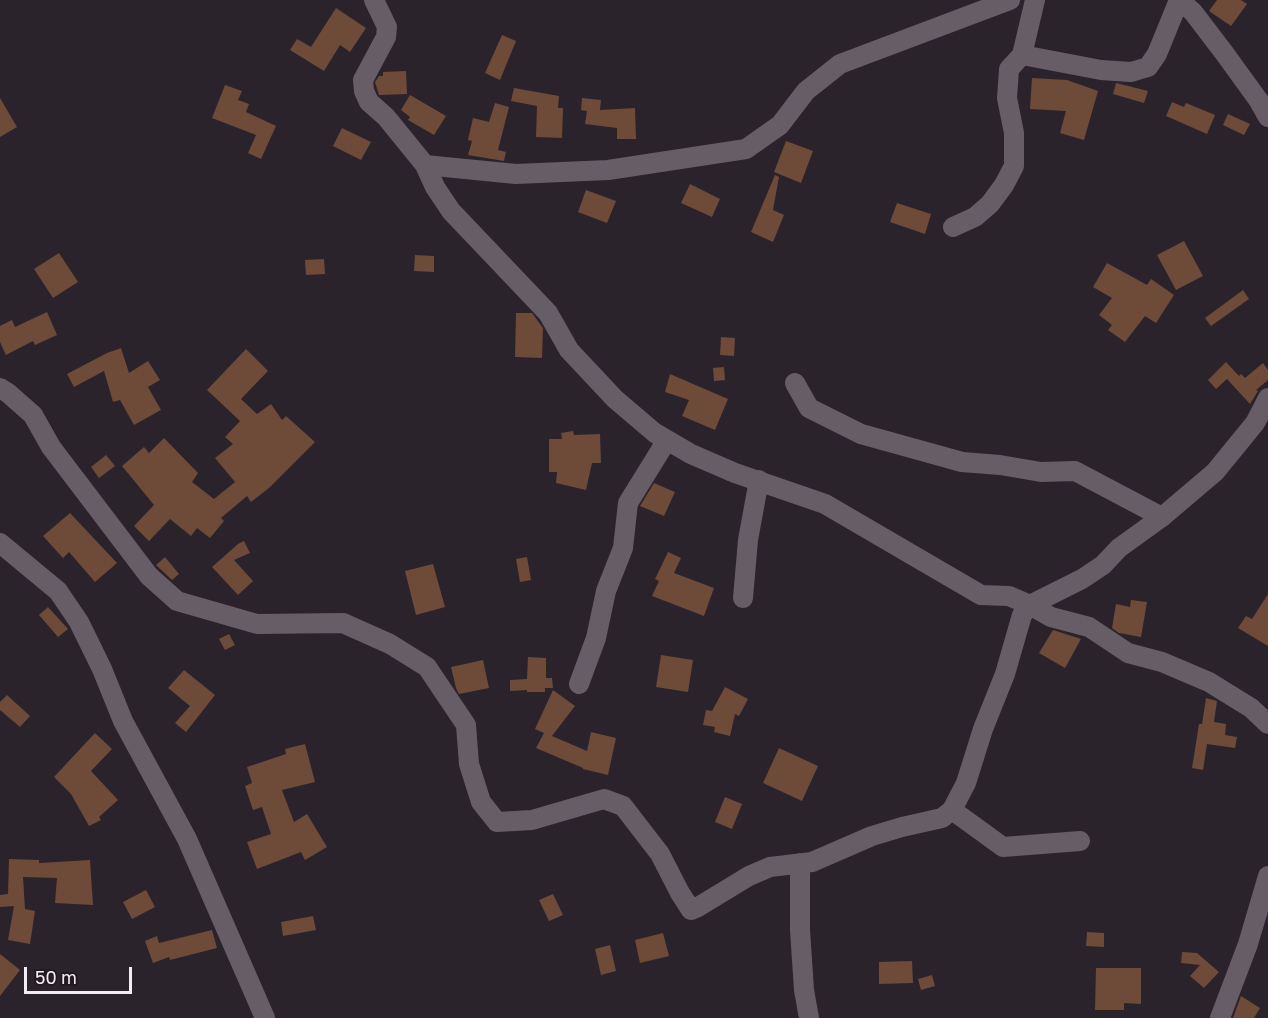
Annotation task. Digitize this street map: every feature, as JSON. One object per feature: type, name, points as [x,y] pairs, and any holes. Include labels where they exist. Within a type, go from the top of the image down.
[{"type":"street","points":[[374,0],[387,27],[386,37],[363,80],[364,92],[369,102],[386,117],[425,165],[435,187],[451,211],[548,313],[569,350],[615,399],[655,433],[691,454],[735,473],[825,504],[981,595],[1009,596],[1051,617],[1089,627],[1128,652],[1162,662],[1209,681],[1251,708],[1268,724]]},
{"type":"street","points":[[425,165],[516,174],[608,170],[746,149],[780,125],[806,91],[840,64],[1010,0]]},
{"type":"street","points":[[1022,55],[1035,0]]},
{"type":"street","points":[[953,226],[975,217],[990,204],[1004,186],[1014,166],[1014,133],[1007,98],[1007,84],[1009,69],[1017,58],[1022,55],[1101,70],[1131,72],[1148,67],[1157,54],[1179,0],[1193,12],[1206,29],[1259,101],[1268,117]]},
{"type":"street","points":[[795,383],[809,408],[861,434],[962,462],[1041,472],[1075,471],[1162,517]]},
{"type":"street","points":[[0,387],[33,416],[51,447],[149,576],[177,601],[257,624],[343,623],[390,644],[427,667],[466,725],[469,764],[481,802],[497,822],[532,820],[604,800],[623,806],[660,854],[691,910],[759,871],[770,867],[812,862],[872,836],[942,818],[952,810],[966,783],[983,729],[1005,674],[1022,615],[1030,605],[1103,566],[1119,548],[1162,517],[1215,472],[1256,423],[1268,398]]},
{"type":"street","points":[[579,684],[596,638],[606,591],[623,548],[628,502],[667,440]]},
{"type":"street","points":[[743,598],[748,540],[759,480]]},
{"type":"street","points":[[0,543],[58,591],[79,622],[102,669],[123,721],[187,839],[265,1018]]},
{"type":"street","points":[[952,810],[1003,847],[1080,841]]},
{"type":"street","points":[[800,863],[800,930],[804,990],[809,1018]]},
{"type":"street","points":[[1220,1018],[1248,944],[1268,876]]},
{"type":"building","points":[[1217,0],[1241,0],[1247,4],[1231,26],[1209,11]]},
{"type":"building","points":[[336,8],[366,28],[350,52],[340,45],[324,71],[290,50],[297,39],[311,47]]},
{"type":"building","points":[[502,35],[516,41],[500,80],[485,73]]},
{"type":"building","points":[[406,71],[407,94],[379,95],[375,82],[379,76],[383,76],[383,72]]},
{"type":"building","points":[[1032,78],[1067,80],[1098,91],[1084,140],[1060,133],[1066,111],[1030,109]]},
{"type":"building","points":[[1116,83],[1148,91],[1144,103],[1113,94]]},
{"type":"building","points":[[225,85],[242,91],[238,100],[249,104],[246,112],[276,126],[261,159],[248,153],[256,135],[212,118]]},
{"type":"building","points":[[514,88],[559,96],[558,108],[563,108],[562,138],[536,137],[537,106],[511,101]]},
{"type":"building","points":[[410,95],[446,116],[434,135],[408,120],[410,117],[401,110]]},
{"type":"building","points":[[0,98],[17,127],[0,137]]},
{"type":"building","points":[[582,98],[601,100],[600,110],[635,108],[636,139],[617,139],[617,128],[585,124],[587,111],[581,110]]},
{"type":"building","points":[[1172,102],[1184,107],[1186,103],[1215,115],[1207,134],[1166,116]]},
{"type":"building","points":[[495,103],[509,107],[498,150],[506,152],[504,161],[468,155],[472,141],[468,140],[473,118],[489,122]]},
{"type":"building","points":[[1228,114],[1250,124],[1244,135],[1223,125]]},
{"type":"building","points":[[342,128],[371,142],[361,160],[333,146]]},
{"type":"building","points":[[786,141],[813,151],[801,183],[774,172]]},
{"type":"building","points":[[775,175],[779,177],[773,210],[784,215],[773,242],[751,232]]},
{"type":"building","points":[[690,184],[720,199],[712,217],[681,203]]},
{"type":"building","points":[[586,190],[616,201],[607,223],[578,212]]},
{"type":"building","points":[[897,203],[931,214],[925,234],[890,222]]},
{"type":"building","points":[[1184,241],[1203,276],[1176,290],[1157,255]]},
{"type":"building","points":[[59,253],[78,282],[53,298],[34,269]]},
{"type":"building","points":[[415,255],[434,256],[434,272],[414,271]]},
{"type":"building","points":[[324,259],[325,274],[306,275],[305,260]]},
{"type":"building","points":[[1107,263],[1147,285],[1151,279],[1174,295],[1156,323],[1145,316],[1125,342],[1108,330],[1112,325],[1099,315],[1112,298],[1093,287]]},
{"type":"building","points":[[1243,290],[1249,299],[1211,326],[1205,318]]},
{"type":"building","points":[[47,312],[57,335],[35,345],[33,341],[6,355],[0,342],[0,326],[12,320],[15,327]]},
{"type":"building","points":[[516,313],[532,313],[543,328],[542,358],[515,357]]},
{"type":"building","points":[[721,337],[735,338],[734,356],[720,355]]},
{"type":"building","points":[[121,348],[129,373],[148,361],[160,380],[148,387],[161,410],[134,425],[120,400],[113,402],[104,371],[74,387],[67,374]]},
{"type":"building","points":[[246,349],[268,371],[241,399],[257,414],[271,404],[282,420],[286,416],[315,442],[269,488],[251,502],[247,496],[221,518],[224,521],[210,538],[197,528],[191,536],[170,519],[149,541],[134,526],[154,505],[122,466],[144,447],[149,453],[164,438],[198,473],[192,482],[214,499],[235,482],[215,458],[233,444],[225,437],[240,421],[207,390]]},
{"type":"building","points":[[1226,362],[1239,376],[1241,374],[1245,378],[1263,363],[1268,370],[1268,380],[1256,390],[1258,391],[1250,404],[1227,379],[1216,389],[1208,380]]},
{"type":"building","points":[[724,367],[725,380],[714,381],[713,368]]},
{"type":"building","points":[[670,374],[728,399],[715,430],[682,416],[689,400],[665,392]]},
{"type":"building","points":[[573,431],[574,435],[600,434],[601,463],[592,463],[586,490],[556,483],[557,472],[549,472],[549,439],[562,439],[561,433]]},
{"type":"building","points":[[106,455],[115,466],[99,478],[91,467]]},
{"type":"building","points":[[654,483],[675,492],[664,516],[640,506]]},
{"type":"building","points":[[70,513],[117,563],[95,582],[69,552],[63,558],[43,536]]},
{"type":"building","points":[[244,541],[250,553],[234,560],[253,581],[238,595],[212,567]]},
{"type":"building","points":[[668,552],[681,558],[674,573],[714,588],[704,616],[652,596],[659,581],[655,579]]},
{"type":"building","points":[[165,557],[179,574],[172,580],[156,565]]},
{"type":"building","points":[[527,557],[531,580],[520,582],[516,559]]},
{"type":"building","points":[[433,564],[445,607],[416,615],[405,571]]},
{"type":"building","points":[[1268,594],[1268,646],[1238,628],[1246,616],[1252,619]]},
{"type":"building","points":[[1131,600],[1147,602],[1141,637],[1119,633],[1112,628],[1116,604],[1130,607]]},
{"type":"building","points":[[48,607],[68,629],[58,637],[39,615]]},
{"type":"building","points":[[1053,630],[1081,639],[1065,668],[1039,653]]},
{"type":"building","points":[[229,634],[235,645],[225,650],[219,639]]},
{"type":"building","points":[[661,655],[693,660],[688,692],[656,687]]},
{"type":"building","points":[[528,657],[546,658],[546,678],[552,678],[553,688],[545,688],[545,692],[510,691],[510,680],[527,679]]},
{"type":"building","points":[[483,660],[489,688],[459,694],[451,667]]},
{"type":"building","points":[[184,670],[215,695],[186,732],[175,723],[190,706],[168,688]]},
{"type":"building","points":[[725,687],[748,699],[739,716],[735,714],[730,736],[714,732],[715,727],[703,725],[706,710],[712,711]]},
{"type":"building","points":[[553,690],[575,706],[552,736],[587,751],[591,732],[616,738],[608,775],[583,769],[536,748],[544,733],[535,729]]},
{"type":"building","points":[[7,695],[30,716],[20,727],[0,710],[0,702]]},
{"type":"building","points":[[1206,698],[1217,701],[1214,722],[1226,724],[1225,735],[1237,737],[1235,748],[1207,744],[1203,770],[1192,768]]},
{"type":"building","points":[[95,733],[112,749],[91,771],[118,800],[99,817],[101,820],[89,826],[71,794],[54,777]]},
{"type":"building","points":[[305,744],[315,782],[282,790],[294,822],[307,814],[327,847],[305,860],[301,852],[257,869],[247,842],[271,834],[262,807],[253,810],[245,786],[252,783],[247,767],[286,754],[285,749]]},
{"type":"building","points":[[779,748],[818,766],[802,801],[763,783]]},
{"type":"building","points":[[725,797],[742,804],[732,829],[715,822]]},
{"type":"building","points":[[9,859],[39,860],[39,863],[90,860],[93,905],[55,903],[57,878],[23,877],[25,909],[35,911],[30,944],[8,940],[14,906],[0,907],[0,895],[8,894]]},
{"type":"building","points":[[146,890],[155,907],[132,919],[123,902]]},
{"type":"building","points":[[553,894],[563,915],[549,921],[539,900]]},
{"type":"building","points":[[313,916],[316,930],[283,936],[281,922]]},
{"type":"building","points":[[212,930],[217,948],[170,960],[169,957],[153,963],[145,941],[157,936],[159,943]]},
{"type":"building","points":[[1087,932],[1104,933],[1104,947],[1086,946]]},
{"type":"building","points":[[663,933],[669,956],[640,963],[635,940]]},
{"type":"building","points":[[610,945],[616,971],[601,975],[595,949]]},
{"type":"building","points":[[1182,952],[1197,953],[1219,972],[1204,988],[1190,976],[1200,965],[1181,963]]},
{"type":"building","points":[[0,954],[20,970],[0,996]]},
{"type":"building","points":[[912,961],[913,983],[879,984],[879,962]]},
{"type":"building","points":[[1096,968],[1141,968],[1141,1004],[1124,1003],[1124,1010],[1095,1010]]},
{"type":"building","points":[[932,975],[935,986],[921,990],[918,979]]},
{"type":"building","points":[[1241,996],[1260,1008],[1254,1018],[1233,1018]]}]
